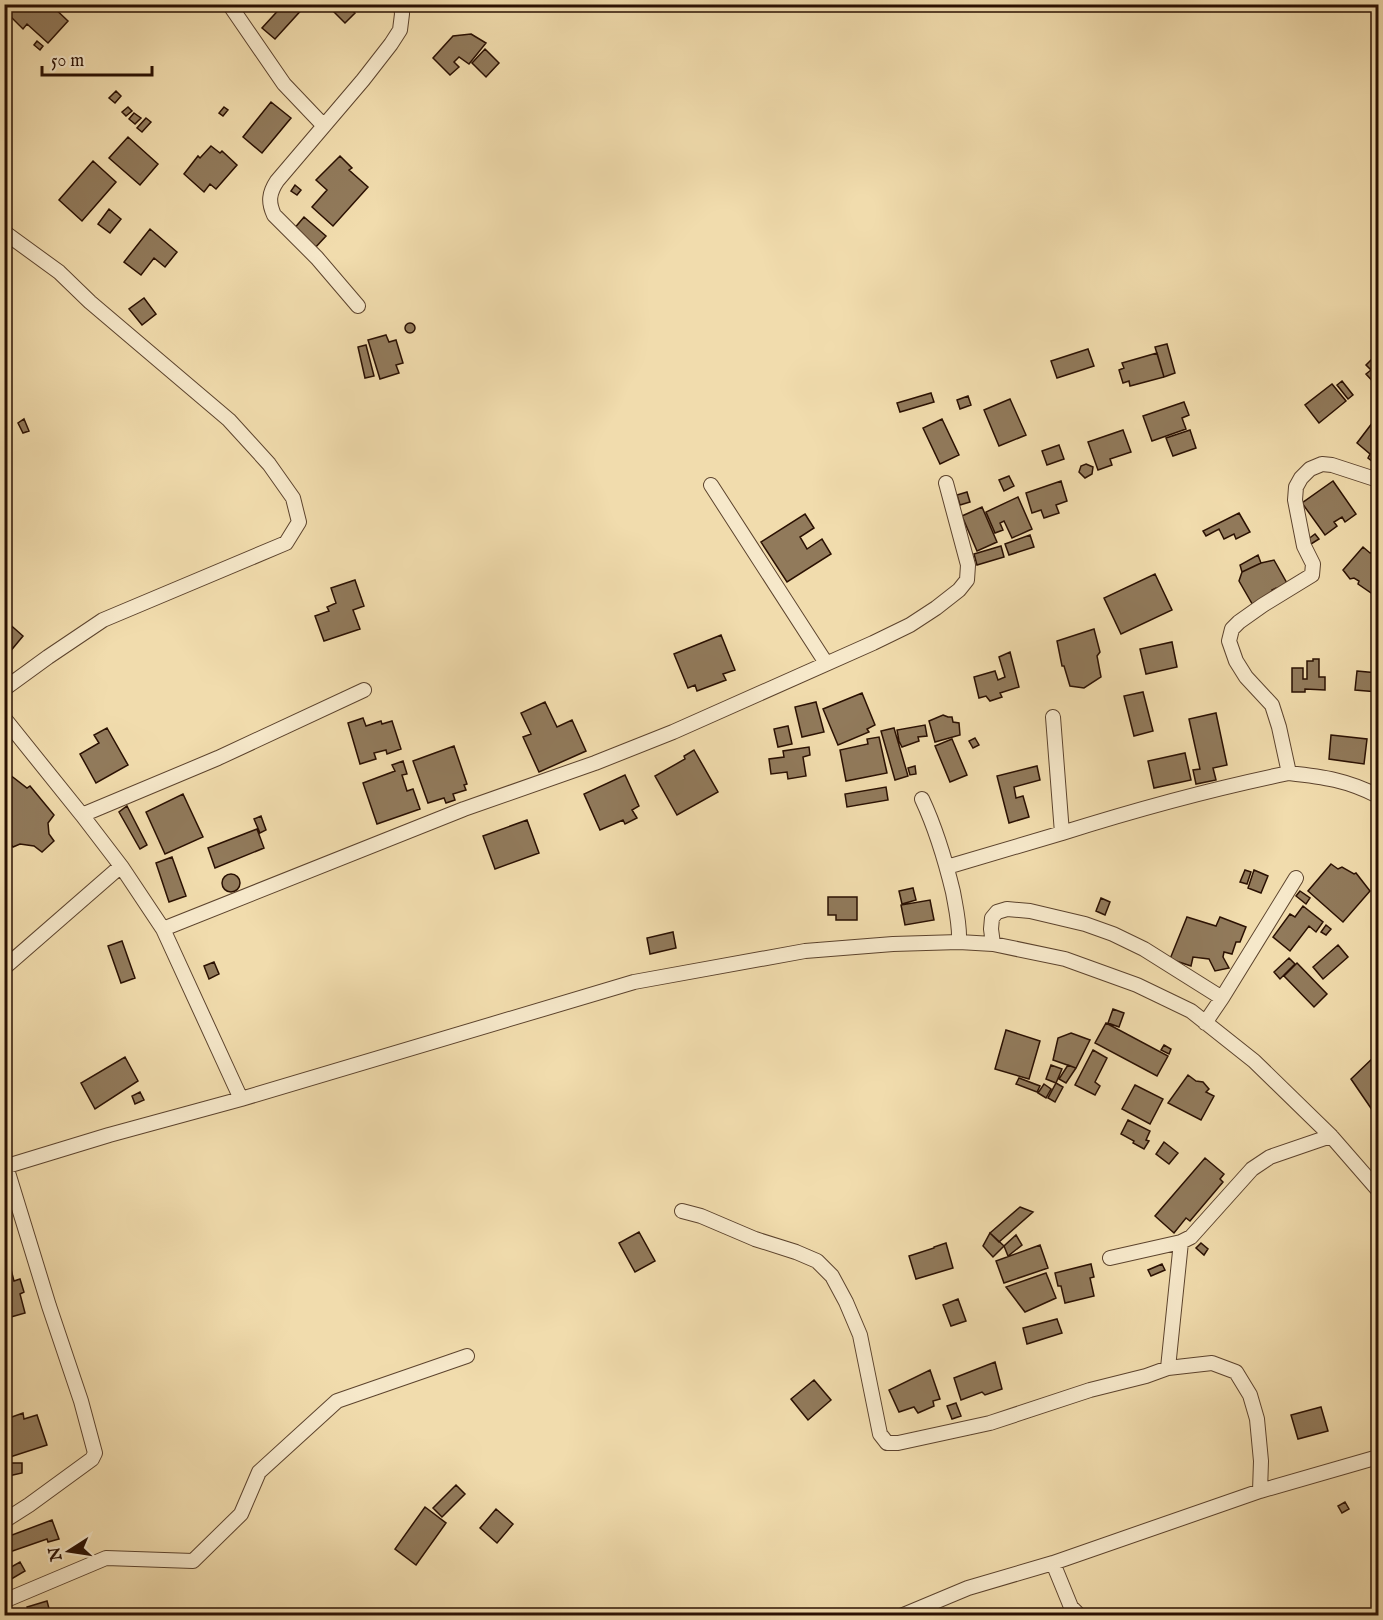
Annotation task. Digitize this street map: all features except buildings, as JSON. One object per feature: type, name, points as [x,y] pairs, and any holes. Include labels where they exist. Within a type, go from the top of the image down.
[{"type":"street","points":[[229,4],[284,84],[324,126]]},
{"type":"street","points":[[358,306],[317,258],[274,215],[270,203],[270,190],[391,44],[400,30],[401,4]]},
{"type":"street","points":[[4,232],[59,272],[90,302],[229,420],[269,464],[293,498],[298,522],[286,543],[104,620],[4,690]]},
{"type":"street","points":[[1289,773],[1272,705],[1246,677],[1236,661],[1229,641],[1232,629],[1263,605],[1312,575],[1313,564],[1304,546],[1295,500],[1296,487],[1305,474],[1322,464],[1378,480]]},
{"type":"street","points":[[163,929],[464,809],[595,763],[673,732],[910,625],[959,590],[967,579],[968,565],[946,483]]},
{"type":"street","points":[[711,485],[826,663]]},
{"type":"street","points":[[82,815],[218,758],[364,690]]},
{"type":"street","points":[[1053,717],[1062,832]]},
{"type":"street","points":[[4,718],[121,866],[163,929],[241,1100]]},
{"type":"street","points":[[947,867],[1192,794],[1289,773],[1326,777],[1360,787],[1378,796]]},
{"type":"street","points":[[922,799],[936,830],[947,867],[960,927],[959,942]]},
{"type":"street","points":[[4,968],[121,866]]},
{"type":"street","points":[[1205,1023],[1296,878]]},
{"type":"street","points":[[993,944],[992,918],[997,912],[1007,909],[1030,911],[1085,924],[1113,934],[1144,949],[1222,998]]},
{"type":"street","points":[[4,1521],[80,1469],[92,1459],[95,1453],[81,1401],[5,1166],[241,1100],[634,982],[805,951],[893,944],[959,942],[993,944],[1065,959],[1137,985],[1191,1011],[1254,1061],[1330,1136],[1378,1190]]},
{"type":"street","points":[[1110,1258],[1181,1242],[1191,1237],[1252,1169],[1270,1156],[1330,1136]]},
{"type":"street","points":[[682,1211],[701,1216],[755,1239],[818,1261],[832,1276],[860,1335],[880,1434],[887,1443],[898,1443],[990,1423],[1090,1390],[1168,1368],[1212,1363],[1236,1372],[1250,1395],[1257,1419],[1261,1461],[1260,1491]]},
{"type":"street","points":[[1168,1368],[1181,1242]]},
{"type":"street","points":[[4,1601],[106,1558],[193,1561],[241,1514],[259,1472],[337,1401],[468,1356]]},
{"type":"street","points":[[901,1616],[968,1588],[1053,1563],[1260,1491],[1378,1458]]},
{"type":"street","points":[[1053,1563],[1071,1606],[1080,1616]]}]
